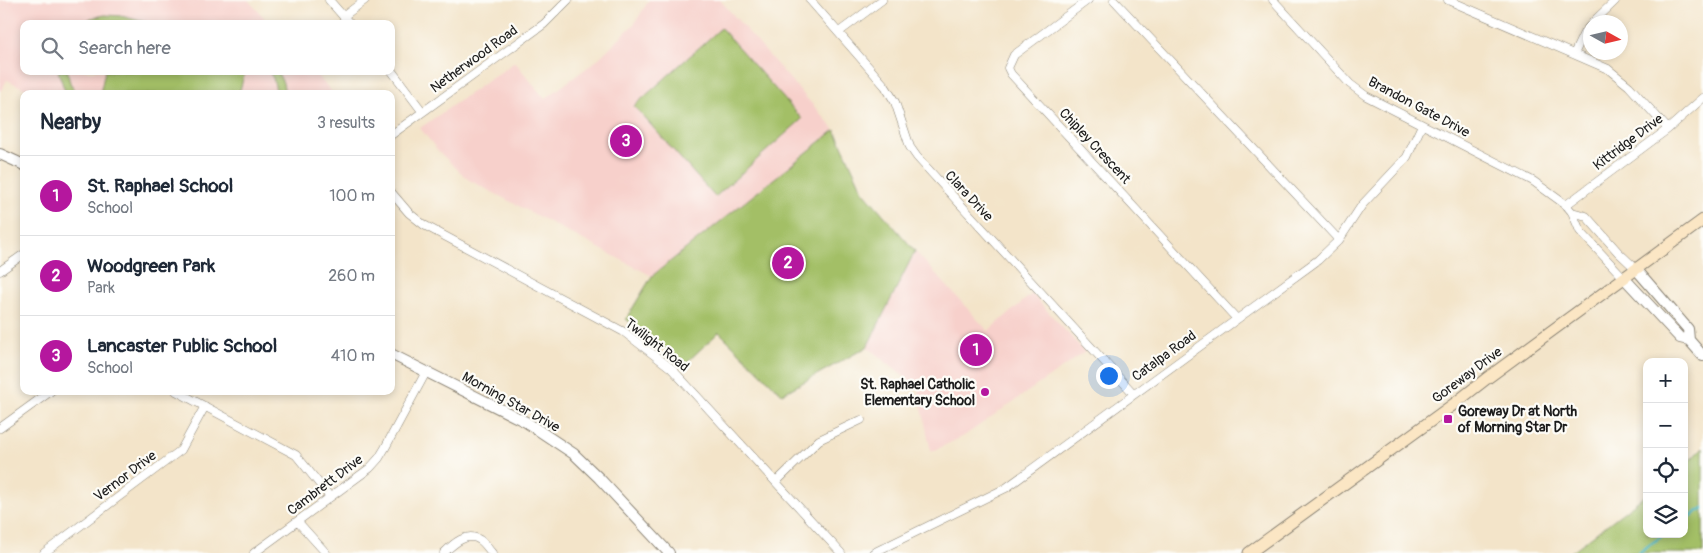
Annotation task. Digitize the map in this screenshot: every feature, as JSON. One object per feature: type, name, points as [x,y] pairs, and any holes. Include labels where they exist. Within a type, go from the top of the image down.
[{"type":"main road","name":"Goreway Drive","points":[[1249,553],[1703,220]]},
{"type":"street","points":[[329,0],[347,20]]},
{"type":"street","points":[[344,16],[365,0]]},
{"type":"street","name":"Netherwood Road","points":[[395,131],[544,24],[568,0]]},
{"type":"street","name":"Clara Drive","points":[[810,0],[885,86],[895,102],[910,147],[917,157],[1134,394]]},
{"type":"street","points":[[839,32],[882,0]]},
{"type":"street","name":"Chipley Crescent","points":[[1088,0],[1014,55],[1008,68],[1011,74],[1237,320]]},
{"type":"street","points":[[1114,0],[1339,240]]},
{"type":"street","name":"Brandon Gate Drive","points":[[1273,0],[1350,84],[1366,96],[1521,174],[1566,205],[1572,212],[1580,231],[1680,338],[1689,340]]},
{"type":"street","points":[[1448,0],[1608,69],[1621,79],[1668,129]]},
{"type":"street","points":[[1600,15],[1615,1]]},
{"type":"street","points":[[1574,54],[1583,35]]},
{"type":"street","points":[[395,75],[422,111]]},
{"type":"street","name":"Kittridge Drive","points":[[1566,205],[1668,129],[1703,98]]},
{"type":"street","name":"Catalpa Road","points":[[873,553],[1006,488],[1318,260],[1339,240],[1362,205],[1406,157],[1422,125]]},
{"type":"street","points":[[0,154],[20,164]]},
{"type":"street","name":"Twilight Road","points":[[395,197],[409,213],[424,225],[624,332],[671,368],[842,553]]},
{"type":"street","name":"Brandon Gate Drive","points":[[1572,212],[1586,216],[1636,269],[1688,329],[1689,340],[1703,356]]},
{"type":"street","points":[[0,271],[20,257]]},
{"type":"street","name":"Morning Star Drive","points":[[395,356],[526,422],[574,454],[600,478],[669,553]]},
{"type":"street","name":"Cambrett Drive","points":[[254,553],[366,471],[379,458],[426,372]]},
{"type":"street","points":[[0,428],[45,395]]},
{"type":"street","points":[[184,395],[296,455],[330,497]]},
{"type":"street","name":"Vernor Drive","points":[[44,553],[181,450],[205,406]]},
{"type":"street","points":[[777,481],[819,440],[861,420]]},
{"type":"street","points":[[298,522],[326,553]]},
{"type":"street","points":[[444,553],[458,539],[472,537],[480,540],[492,553]]},
{"type":"shaded area","points":[[0,0],[248,0],[266,20],[20,20],[20,75],[317,75],[330,90],[27,90],[7,80],[0,92]]},
{"type":"shaded area","points":[[649,0],[720,0],[835,130],[652,276],[469,180],[439,152],[420,128],[515,62],[545,99],[596,61],[635,23]]},
{"type":"shaded area","points":[[915,251],[988,331],[1032,294],[1085,352],[964,436],[931,452],[918,388],[867,347]]},
{"type":"green space","points":[[105,15],[137,20],[88,20]]},
{"type":"green space","points":[[721,28],[802,119],[715,197],[634,106]]},
{"type":"green space","points":[[59,75],[69,75],[74,90],[65,90]]},
{"type":"green space","points":[[104,75],[244,75],[240,90],[101,90]]},
{"type":"green space","points":[[271,75],[279,75],[284,90],[276,90]]},
{"type":"green space","points":[[835,130],[863,191],[915,251],[867,347],[782,394],[719,332],[685,364],[626,319],[652,276]]},
{"type":"green space","points":[[1703,447],[1703,553],[1570,553],[1643,497],[1643,538],[1688,538],[1688,462]]},
{"type":"waterway","points":[[1688,518],[1703,508]]},
{"type":"waterway","points":[[1638,553],[1659,538]]},
{"type":"place","name":"Lancaster Public School","points":[[626,141]]},
{"type":"place","name":"Woodgreen Park","points":[[788,263]]},
{"type":"place","name":"St. Raphael School","points":[[976,350]]},
{"type":"place","name":"St. Raphael Catholic Elementary School","points":[[985,392]]},
{"type":"place","name":"Goreway Dr at North of Morning Star Dr","points":[[1448,419]]}]
